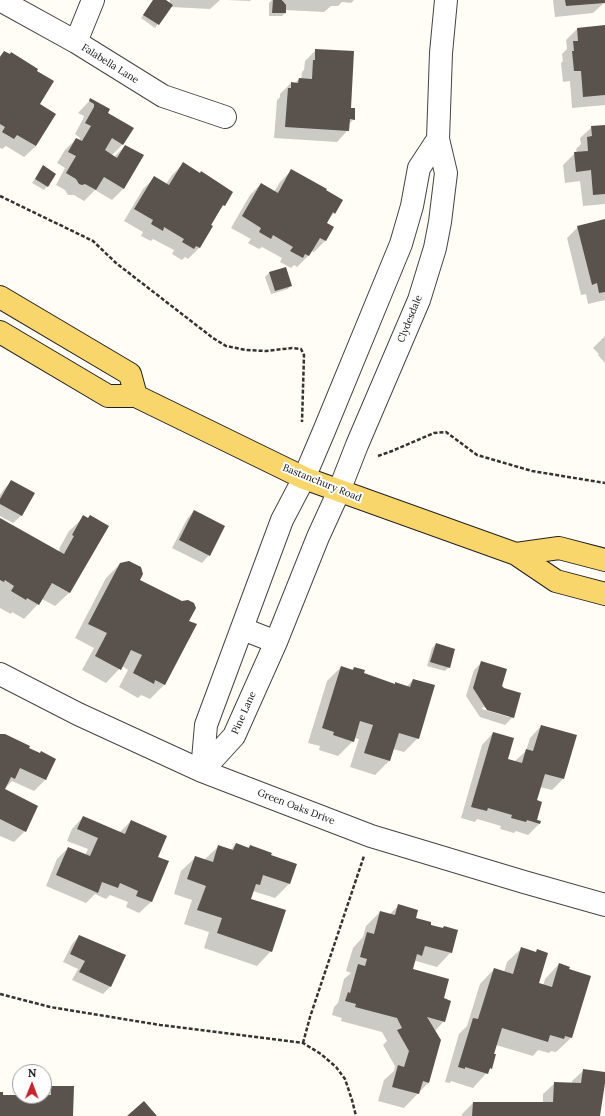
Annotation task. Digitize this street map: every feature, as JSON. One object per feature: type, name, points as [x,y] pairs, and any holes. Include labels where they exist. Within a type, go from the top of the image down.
[{"type":"main road","points":[[0,297],[130,374],[136,396]]},
{"type":"main road","name":"Bastanchury Road","points":[[0,332],[108,396],[136,396],[304,478],[339,492],[516,554],[556,581],[605,594]]},
{"type":"main road","name":"Bastanchury Road","points":[[516,554],[559,548],[605,560]]},
{"type":"street","name":"Falabella Lane","points":[[0,0],[76,42],[163,96],[225,117]]},
{"type":"street","points":[[76,42],[93,0]]},
{"type":"street","name":"Clydesdale","points":[[339,492],[357,445],[419,300],[435,248],[446,173],[438,139],[441,53],[446,0]]},
{"type":"street","points":[[202,771],[206,725],[243,629],[282,520],[304,478],[401,244],[412,206],[419,168],[438,139]]},
{"type":"street","name":"Pine Lane","points":[[202,771],[234,736],[276,642],[318,537],[339,492]]},
{"type":"street","points":[[243,629],[276,642]]},
{"type":"street","name":"Green Oaks Drive","points":[[0,674],[84,717],[202,771],[371,836],[605,905]]},
{"type":"path","points":[[0,196],[93,241],[116,263],[213,338],[226,346],[246,350],[266,351],[292,348],[301,349],[304,355],[302,422]]},
{"type":"path","points":[[378,456],[392,452],[434,433],[446,432],[477,455],[532,471],[605,483]]},
{"type":"path","points":[[303,1044],[312,1010],[371,836]]},
{"type":"path","points":[[0,994],[50,1007],[152,1024],[303,1044],[321,1054],[336,1067],[345,1079],[356,1116]]},
{"type":"building","points":[[153,0],[166,0],[173,5],[159,25],[143,15]]},
{"type":"building","points":[[273,0],[282,0],[286,5],[286,13],[272,13]]},
{"type":"building","points":[[565,0],[605,0],[605,3],[566,6]]},
{"type":"building","points":[[605,25],[605,95],[583,97],[581,71],[574,71],[572,51],[574,51],[573,41],[578,41],[577,28]]},
{"type":"building","points":[[315,49],[354,51],[351,108],[355,108],[355,120],[350,119],[349,131],[285,127],[288,88],[291,88],[291,82],[298,83],[299,78],[312,79]]},
{"type":"building","points":[[4,51],[10,54],[11,52],[38,69],[37,71],[54,81],[40,104],[56,114],[36,146],[17,135],[14,139],[2,132],[5,127],[0,124],[0,57]]},
{"type":"building","points":[[90,98],[110,109],[108,113],[134,128],[123,145],[112,138],[105,150],[117,158],[125,145],[144,155],[124,189],[104,177],[96,190],[85,184],[79,184],[76,179],[66,173],[76,156],[68,152],[76,138],[82,141],[91,126],[85,123],[94,107],[94,104],[89,101]]},
{"type":"building","points":[[605,125],[605,194],[593,195],[591,170],[576,172],[574,152],[588,151],[587,137],[592,136],[591,126]]},
{"type":"building","points":[[183,162],[200,173],[201,171],[233,192],[211,225],[213,226],[200,248],[196,246],[194,249],[182,242],[184,239],[164,227],[163,231],[151,224],[153,220],[134,209],[154,176],[169,185]]},
{"type":"building","points":[[43,165],[56,174],[48,187],[35,179]]},
{"type":"building","points":[[291,169],[327,189],[326,190],[343,200],[335,214],[333,212],[327,223],[334,227],[326,241],[320,238],[309,256],[305,254],[303,258],[290,251],[293,247],[273,235],[271,239],[259,232],[261,228],[242,216],[261,183],[278,193]]},
{"type":"building","points":[[605,219],[605,292],[599,293],[597,283],[592,285],[577,226]]},
{"type":"building","points":[[286,267],[292,286],[275,291],[269,272]]},
{"type":"building","points":[[11,480],[35,493],[22,516],[0,504],[0,499]]},
{"type":"building","points":[[194,510],[225,526],[210,556],[179,540]]},
{"type":"building","points":[[83,515],[88,518],[90,515],[109,526],[70,593],[52,583],[39,605],[27,598],[26,600],[11,591],[14,586],[5,580],[4,582],[0,580],[0,518],[64,554]]},
{"type":"building","points":[[129,561],[141,567],[143,574],[140,580],[182,601],[188,600],[194,603],[196,608],[189,621],[197,624],[165,685],[155,680],[154,684],[133,673],[142,655],[131,650],[121,670],[95,656],[107,633],[88,624],[120,563]]},
{"type":"building","points":[[436,643],[455,649],[450,668],[430,662]]},
{"type":"building","points":[[481,661],[507,669],[502,686],[521,693],[514,718],[487,710],[473,688]]},
{"type":"building","points":[[341,666],[353,670],[354,667],[365,670],[364,673],[395,684],[395,682],[410,687],[413,679],[435,685],[419,739],[399,733],[390,761],[364,753],[373,725],[360,721],[354,742],[333,735],[334,732],[322,728]]},
{"type":"building","points":[[541,725],[577,735],[564,779],[545,774],[537,800],[542,802],[537,820],[541,821],[540,824],[527,820],[526,822],[511,818],[512,815],[488,808],[487,811],[471,807],[493,732],[514,738],[508,759],[522,763],[526,749],[533,751]]},
{"type":"building","points":[[0,734],[5,734],[30,746],[29,748],[40,753],[41,751],[56,759],[46,780],[20,768],[15,779],[11,777],[5,789],[38,806],[26,832],[0,819]]},
{"type":"building","points":[[83,816],[125,834],[131,820],[167,836],[158,857],[169,861],[152,902],[136,896],[138,891],[120,883],[118,888],[102,882],[98,893],[56,875],[68,847],[90,856],[98,838],[77,829]]},
{"type":"building","points":[[236,843],[249,848],[250,845],[272,853],[271,855],[297,864],[290,884],[263,875],[260,885],[256,884],[251,899],[286,910],[272,952],[217,933],[222,918],[197,910],[206,886],[187,879],[195,856],[213,862],[218,845],[233,850]]},
{"type":"building","points":[[398,904],[418,910],[416,918],[431,922],[431,925],[443,928],[444,926],[458,930],[452,953],[425,946],[422,956],[417,954],[413,969],[449,979],[444,998],[451,1001],[445,1022],[427,1017],[441,1040],[429,1083],[423,1081],[419,1094],[392,1087],[398,1065],[404,1067],[409,1051],[397,1030],[402,1028],[397,1018],[355,1007],[356,1004],[345,1001],[348,992],[350,993],[358,964],[365,966],[367,959],[360,957],[367,932],[374,934],[380,911],[395,915]]},
{"type":"building","points":[[79,935],[126,955],[111,987],[79,972],[85,961],[70,954]]},
{"type":"building","points":[[521,947],[536,952],[537,949],[548,953],[539,983],[552,987],[559,963],[570,967],[569,969],[591,976],[572,1038],[565,1036],[564,1039],[550,1035],[548,1042],[502,1028],[494,1054],[496,1054],[492,1069],[490,1068],[488,1074],[465,1067],[465,1069],[458,1067],[473,1018],[478,1019],[494,968],[513,974]]},
{"type":"building","points":[[583,1069],[605,1072],[605,1083],[600,1116],[472,1116],[473,1102],[553,1102],[554,1082],[581,1083]]},
{"type":"building","points":[[52,1086],[74,1086],[73,1116],[0,1116],[0,1092],[3,1092],[3,1095],[12,1095],[12,1104],[52,1104]]},
{"type":"building","points":[[144,1101],[157,1116],[127,1116]]}]
